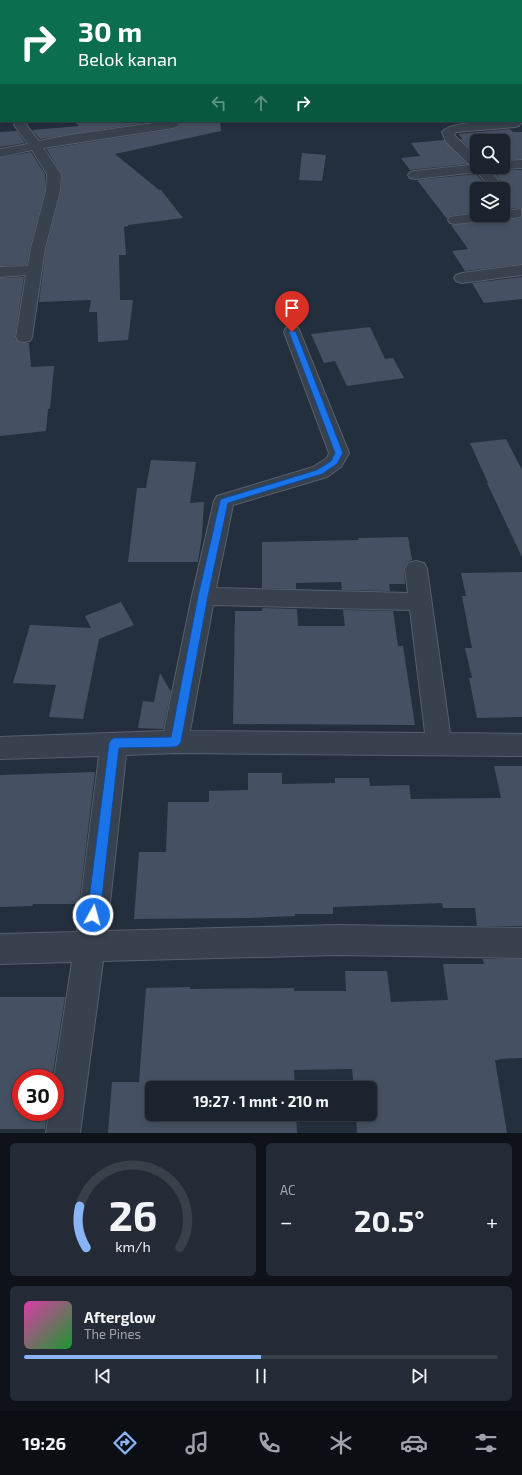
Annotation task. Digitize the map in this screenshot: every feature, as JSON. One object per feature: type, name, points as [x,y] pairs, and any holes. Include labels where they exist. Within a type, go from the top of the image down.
[{"type":"street","points":[[22,122],[20,125],[54,174],[53,191],[38,248],[24,337]]},
{"type":"street","points":[[470,158],[450,140],[448,132],[453,129],[515,123]]},
{"type":"street","points":[[0,153],[35,145],[173,124]]},
{"type":"street","points":[[510,165],[522,164]]},
{"type":"street","points":[[415,175],[470,168]]},
{"type":"street","points":[[486,174],[493,182]]},
{"type":"street","points":[[510,201],[521,214]]},
{"type":"street","points":[[455,220],[521,214]]},
{"type":"street","points":[[0,272],[35,270]]},
{"type":"street","points":[[462,278],[522,270]]},
{"type":"street","points":[[175,742],[203,596],[224,501],[320,472],[334,462],[339,453],[292,332]]},
{"type":"street","points":[[416,568],[439,745]]},
{"type":"street","points":[[203,596],[420,602]]},
{"type":"street","points":[[0,748],[175,742],[522,745]]},
{"type":"street","points":[[63,1133],[90,947],[114,743]]},
{"type":"street","points":[[0,949],[337,940],[522,943]]},
{"type":"building","points":[[75,122],[150,122],[40,139],[32,130],[79,126]]},
{"type":"building","points":[[179,122],[220,122],[221,131],[115,154],[159,190],[161,190],[183,218],[128,225],[124,227],[126,255],[119,255],[120,300],[133,300],[128,340],[98,342],[97,312],[89,312],[91,300],[39,302],[46,248],[61,191],[62,174],[46,149],[173,129],[180,125]]},
{"type":"building","points":[[510,129],[513,132],[522,132],[522,159],[510,160],[510,134],[470,134],[470,148],[460,139],[463,139],[458,134]]},
{"type":"building","points":[[17,131],[25,143],[0,147],[0,132]]},
{"type":"building","points":[[444,140],[467,164],[410,170],[401,158],[420,156],[411,143]]},
{"type":"building","points":[[31,152],[45,174],[45,191],[27,265],[0,266],[0,158]]},
{"type":"building","points":[[302,153],[326,155],[322,181],[299,180]]},
{"type":"building","points":[[510,170],[522,170],[522,208],[510,209],[510,182],[502,182],[495,174],[510,174]]},
{"type":"building","points":[[476,174],[483,182],[470,182],[470,213],[450,216],[447,219],[417,180]]},
{"type":"building","points":[[522,218],[522,264],[465,271],[452,251],[468,249],[451,225],[481,222],[510,222],[510,219]]},
{"type":"building","points":[[24,277],[15,338],[18,342],[29,343],[31,367],[54,366],[50,409],[48,409],[46,431],[0,436],[0,278]]},
{"type":"building","points":[[522,277],[522,299],[484,303],[472,283]]},
{"type":"building","points":[[370,327],[385,359],[393,358],[404,378],[347,386],[335,361],[324,363],[311,334]]},
{"type":"building","points":[[506,439],[522,470],[522,557],[470,443]]},
{"type":"building","points":[[151,460],[196,462],[190,503],[204,502],[202,535],[198,562],[128,562],[137,488],[146,488]]},
{"type":"building","points":[[408,537],[412,560],[407,562],[404,568],[405,584],[389,584],[390,591],[342,590],[341,582],[296,583],[296,589],[262,588],[262,542],[359,540],[358,538]]},
{"type":"building","points":[[522,572],[522,717],[477,718],[469,678],[472,678],[465,648],[472,648],[462,596],[466,596],[461,573]]},
{"type":"building","points":[[121,602],[134,625],[99,639],[83,719],[49,717],[56,685],[13,683],[30,625],[91,628],[85,616]]},
{"type":"building","points":[[262,608],[297,609],[298,626],[345,626],[343,610],[393,611],[398,646],[403,646],[415,725],[233,724],[235,611],[262,611]]},
{"type":"building","points":[[160,673],[171,692],[163,729],[138,728],[143,701],[154,702]]},
{"type":"building","points":[[494,766],[522,766],[522,926],[477,926],[475,908],[443,908],[442,903],[333,907],[333,914],[295,914],[295,916],[134,919],[139,852],[166,852],[168,802],[209,802],[209,791],[248,790],[248,773],[282,773],[282,784],[335,783],[335,778],[369,778],[370,786],[409,785],[411,799],[501,798]]},
{"type":"building","points":[[95,772],[79,904],[33,904],[32,906],[0,907],[0,775]]},
{"type":"building","points":[[483,959],[522,959],[522,1058],[495,1060],[507,1133],[357,1133],[356,1121],[377,1121],[377,1081],[353,1081],[352,1069],[294,1070],[295,1081],[145,1081],[145,1121],[296,1121],[297,1133],[108,1133],[112,1082],[139,1082],[146,988],[294,988],[294,991],[346,991],[345,971],[387,971],[391,1002],[448,1000],[443,964],[484,964]]},
{"type":"building","points":[[0,997],[65,997],[53,1069],[12,1069],[12,1121],[46,1121],[45,1129],[0,1129]]},
{"type":"route","points":[[93,915],[114,743],[175,742],[203,596],[224,501],[320,472],[334,462],[339,453],[292,332]]}]
